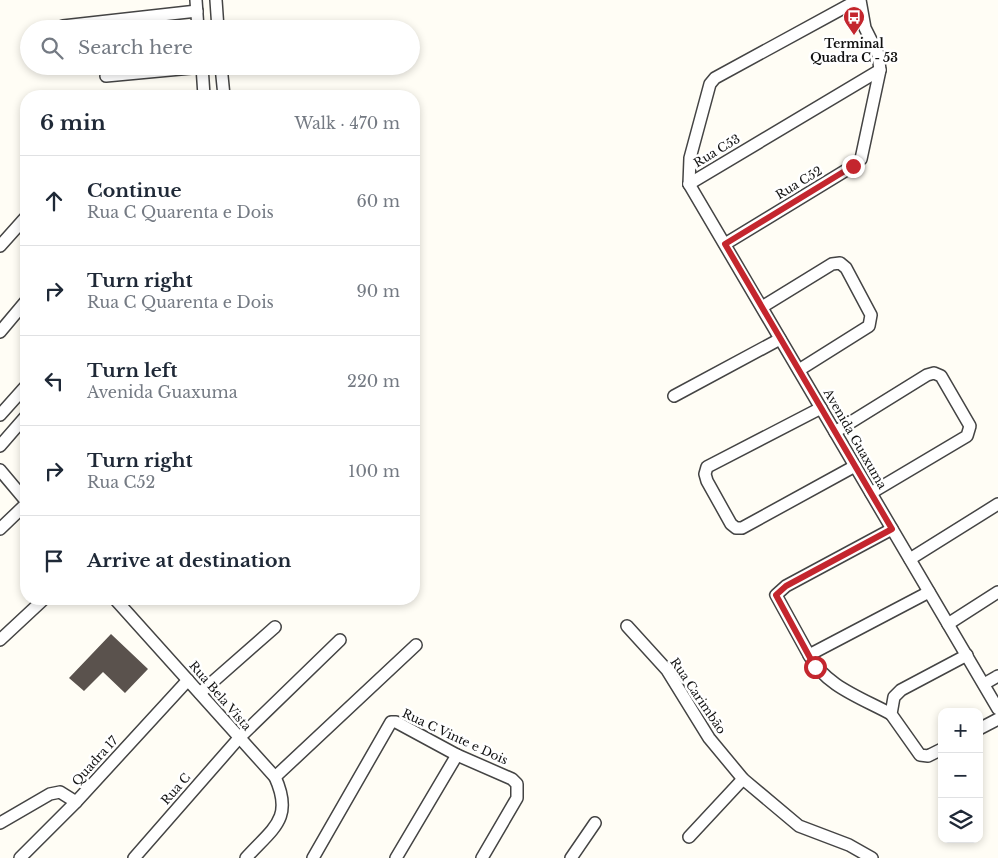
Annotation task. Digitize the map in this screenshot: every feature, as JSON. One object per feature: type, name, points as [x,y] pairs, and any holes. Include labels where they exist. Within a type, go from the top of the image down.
[{"type":"street","points":[[216,0],[217,20]]},
{"type":"street","name":"Rua C53","points":[[859,0],[865,28],[878,54],[880,70],[689,184],[690,158],[710,84],[715,78],[859,0]]},
{"type":"street","points":[[101,20],[196,5],[197,20]]},
{"type":"street","name":"Rua C52","points":[[725,244],[853,166],[861,158],[880,70]]},
{"type":"street","points":[[106,76],[116,75]]},
{"type":"street","points":[[203,75],[204,90]]},
{"type":"street","points":[[223,75],[224,90]]},
{"type":"street","name":"Avenida Guaxuma","points":[[689,184],[998,709]]},
{"type":"street","points":[[0,246],[20,224]]},
{"type":"street","points":[[762,307],[832,264],[840,263],[846,268],[871,315],[869,326],[799,370]]},
{"type":"street","points":[[0,332],[20,309]]},
{"type":"street","points":[[674,396],[780,339]]},
{"type":"street","points":[[835,432],[927,375],[934,373],[941,376],[970,426],[967,436],[871,493]]},
{"type":"street","points":[[0,415],[20,393]]},
{"type":"street","points":[[821,408],[707,467],[705,474],[707,481],[731,524],[736,528],[742,528],[855,466]]},
{"type":"street","points":[[0,446],[20,423]]},
{"type":"street","points":[[0,470],[20,495]]},
{"type":"street","points":[[910,559],[998,504]]},
{"type":"street","points":[[0,529],[20,509]]},
{"type":"street","points":[[892,529],[786,586],[776,595],[815,667],[834,684],[891,714],[920,755],[928,756],[938,751]]},
{"type":"street","points":[[809,655],[929,592]]},
{"type":"street","points":[[948,624],[998,592]]},
{"type":"street","points":[[0,640],[38,605]]},
{"type":"street","name":"Rua Bela Vista","points":[[120,605],[275,777],[283,794],[284,808],[280,820],[246,858]]},
{"type":"street","points":[[200,693],[275,626]]},
{"type":"street","name":"Rua Carimbão","points":[[627,626],[667,670],[709,738],[743,779],[799,826],[849,845],[872,858]]},
{"type":"street","name":"Rua C","points":[[134,858],[239,738],[340,640]]},
{"type":"street","points":[[275,777],[416,645]]},
{"type":"street","points":[[891,714],[894,697],[901,690],[966,655]]},
{"type":"street","points":[[984,684],[998,676]]},
{"type":"street","name":"Quadra 17","points":[[20,858],[76,802],[188,680]]},
{"type":"street","points":[[983,727],[998,719]]},
{"type":"street","name":"Rua C Vinte e Dois","points":[[313,858],[391,722],[396,722],[457,755],[512,779],[517,784],[517,798],[482,858]]},
{"type":"street","points":[[396,858],[457,755]]},
{"type":"street","points":[[689,837],[743,779]]},
{"type":"street","points":[[0,823],[50,794],[60,792],[76,802]]},
{"type":"street","points":[[571,858],[595,823]]},
{"type":"building","points":[[111,634],[148,669],[125,693],[103,672],[84,691],[69,678]]},
{"type":"place","name":"Terminal Quadra C - 53","points":[[854,36]]},
{"type":"route","points":[[815,667],[776,595],[786,586],[892,529],[725,244],[853,166]]}]
